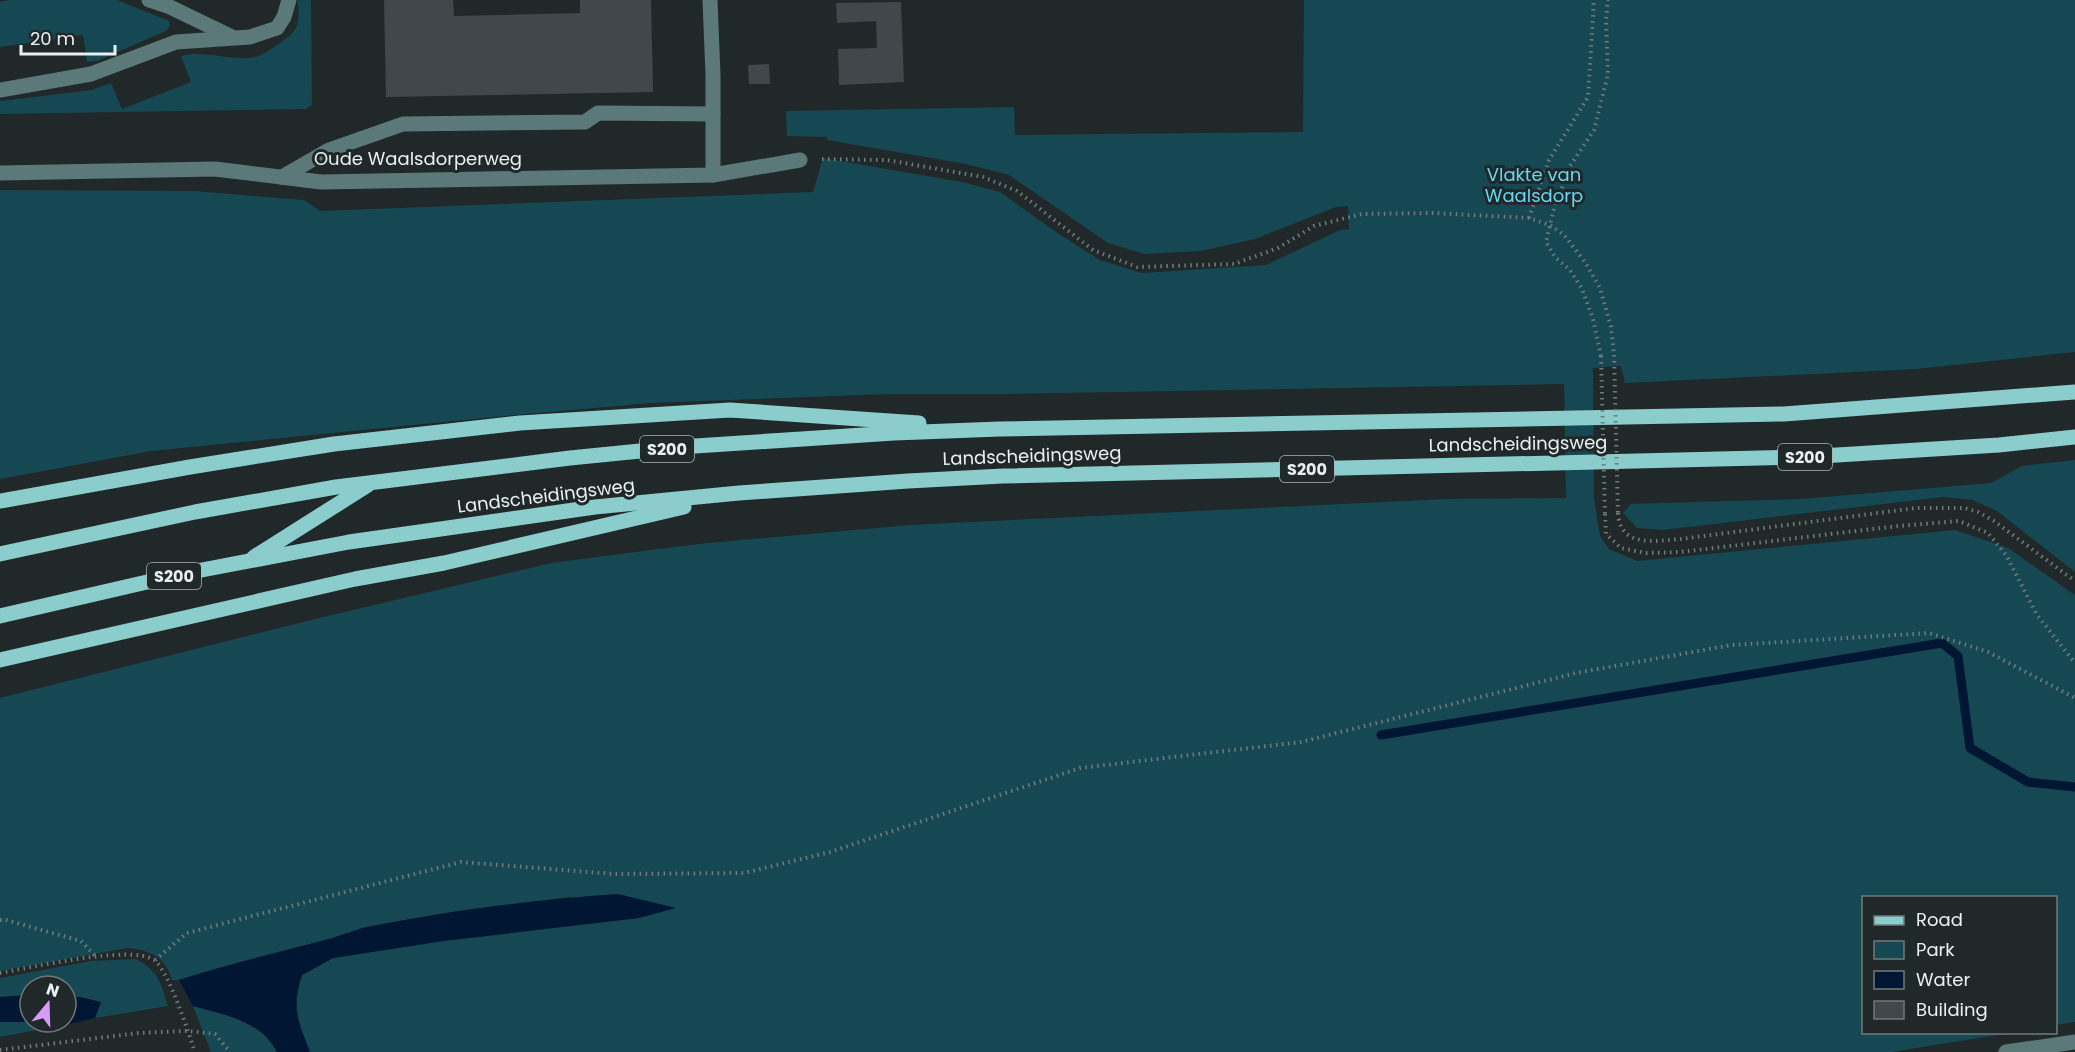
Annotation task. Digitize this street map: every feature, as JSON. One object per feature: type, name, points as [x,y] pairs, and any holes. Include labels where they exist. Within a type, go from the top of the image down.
[{"type":"main road","name":"Landscheidingsweg","points":[[0,554],[220,507],[336,487],[680,447],[836,436],[1000,429],[1784,414],[2075,392]]},
{"type":"main road","points":[[0,501],[322,446],[520,423],[730,410],[1000,429]]},
{"type":"main road","name":"Landscheidingsweg","points":[[0,616],[59,601],[349,542],[596,507],[740,494],[1003,476],[1805,457],[1999,445],[2075,437]]},
{"type":"main road","name":"S200","points":[[246,562],[371,484]]},
{"type":"main road","points":[[0,660],[355,579],[444,563],[740,494]]},
{"type":"street","points":[[149,0],[170,7],[234,38]]},
{"type":"street","points":[[0,90],[91,74],[176,42],[250,37],[277,28],[289,0]]},
{"type":"street","points":[[710,0],[713,175]]},
{"type":"street","points":[[282,177],[329,150],[403,124],[585,122],[598,113],[713,114]]},
{"type":"street","name":"Oude Waalsdorperweg","points":[[0,173],[215,169],[321,182],[713,175],[800,160]]},
{"type":"street","points":[[2006,1052],[2075,1042]]},
{"type":"path","points":[[1529,218],[1549,160],[1588,97],[1594,0]]},
{"type":"path","points":[[1608,0],[1606,20],[1608,74],[1594,130],[1570,166],[1553,212],[1546,242],[1555,257],[1570,270],[1581,289],[1593,319],[1601,356],[1606,534],[1621,548],[1646,554],[1959,521],[1988,533],[2006,555],[2037,615],[2075,663]]},
{"type":"path","points":[[800,160],[887,160],[983,177],[1017,191],[1093,250],[1137,267],[1234,264],[1278,248],[1314,226],[1362,214],[1433,213],[1529,218],[1550,225],[1564,235],[1585,262],[1600,288],[1611,327],[1614,356],[1618,513],[1619,525],[1623,532],[1633,538],[1652,541],[1681,539],[1916,508],[1964,508],[1978,512],[1994,521],[2075,581]]},
{"type":"path","points":[[154,960],[187,933],[460,862],[615,874],[744,873],[830,852],[1080,768],[1301,742],[1576,673],[1732,645],[1929,633],[1988,652],[2075,698]]},
{"type":"path","points":[[0,920],[81,941],[96,957]]},
{"type":"path","points":[[0,974],[96,957],[141,955],[154,960],[165,973],[195,1052]]},
{"type":"path","points":[[0,1050],[139,1033],[187,1031],[215,1034],[230,1052]]},
{"type":"green space","points":[[9,0],[117,0],[169,21],[170,26],[166,31],[97,61],[87,62],[83,35],[0,47],[0,2]]},
{"type":"green space","points":[[298,0],[311,0],[312,105],[306,109],[0,114],[0,101],[92,90],[111,83],[122,109],[191,82],[181,56],[199,54],[247,58],[268,51],[295,30],[298,20]]},
{"type":"green space","name":"Vlakte van Waalsdorp","points":[[1304,0],[2075,0],[2075,352],[1916,369],[1625,383],[1621,366],[1593,368],[1594,497],[1600,536],[1609,549],[1637,561],[1955,530],[2008,548],[2075,595],[2075,1022],[2057,1025],[2057,896],[1862,896],[1862,1034],[2005,1034],[1891,1052],[310,1052],[297,1015],[299,987],[302,975],[333,958],[443,941],[639,918],[569,897],[457,911],[365,927],[179,980],[172,980],[166,966],[156,956],[128,948],[0,971],[0,698],[551,563],[698,544],[910,525],[1446,499],[1566,498],[1564,384],[888,394],[651,403],[151,451],[0,479],[0,190],[194,191],[304,200],[320,211],[813,192],[823,158],[962,182],[1000,192],[1100,260],[1142,273],[1266,265],[1340,230],[1349,229],[1348,206],[1336,207],[1255,239],[1201,251],[1144,254],[1108,243],[1009,175],[966,164],[827,140],[827,137],[787,136],[786,111],[1014,107],[1015,135],[1303,132]]},
{"type":"green space","points":[[2075,460],[2075,572],[1997,511],[1972,500],[1943,497],[1663,530],[1637,528],[1623,513],[1631,504],[1801,499],[1991,483],[2022,466]]},
{"type":"green space","points":[[136,959],[143,963],[158,978],[168,1006],[95,1018],[101,1002],[78,997],[78,974],[21,974],[91,961]]},
{"type":"green space","points":[[18,975],[18,996],[0,997],[0,978]]},
{"type":"green space","points":[[193,1006],[241,1020],[252,1026],[270,1041],[277,1052],[211,1052]]},
{"type":"green space","points":[[18,1021],[18,1034],[0,1037],[0,1022]]},
{"type":"water","points":[[618,894],[676,908],[639,918],[443,941],[333,958],[302,975],[299,987],[297,1014],[310,1052],[277,1052],[270,1041],[252,1026],[241,1020],[193,1006],[179,980],[330,939],[362,928],[492,906]]},
{"type":"water","points":[[18,996],[18,1022],[0,1022],[0,997]]},
{"type":"water","points":[[78,997],[101,1002],[95,1018],[78,1022]]},
{"type":"building","points":[[384,0],[453,0],[454,16],[580,13],[580,0],[651,0],[653,92],[386,97]]},
{"type":"building","points":[[901,2],[904,82],[839,85],[838,49],[877,48],[876,21],[837,23],[836,3]]},
{"type":"building","points":[[769,64],[770,84],[749,84],[748,65]]},
{"type":"waterway","points":[[1381,735],[1942,643],[1958,656],[1970,748],[2028,782],[2075,787]]}]
